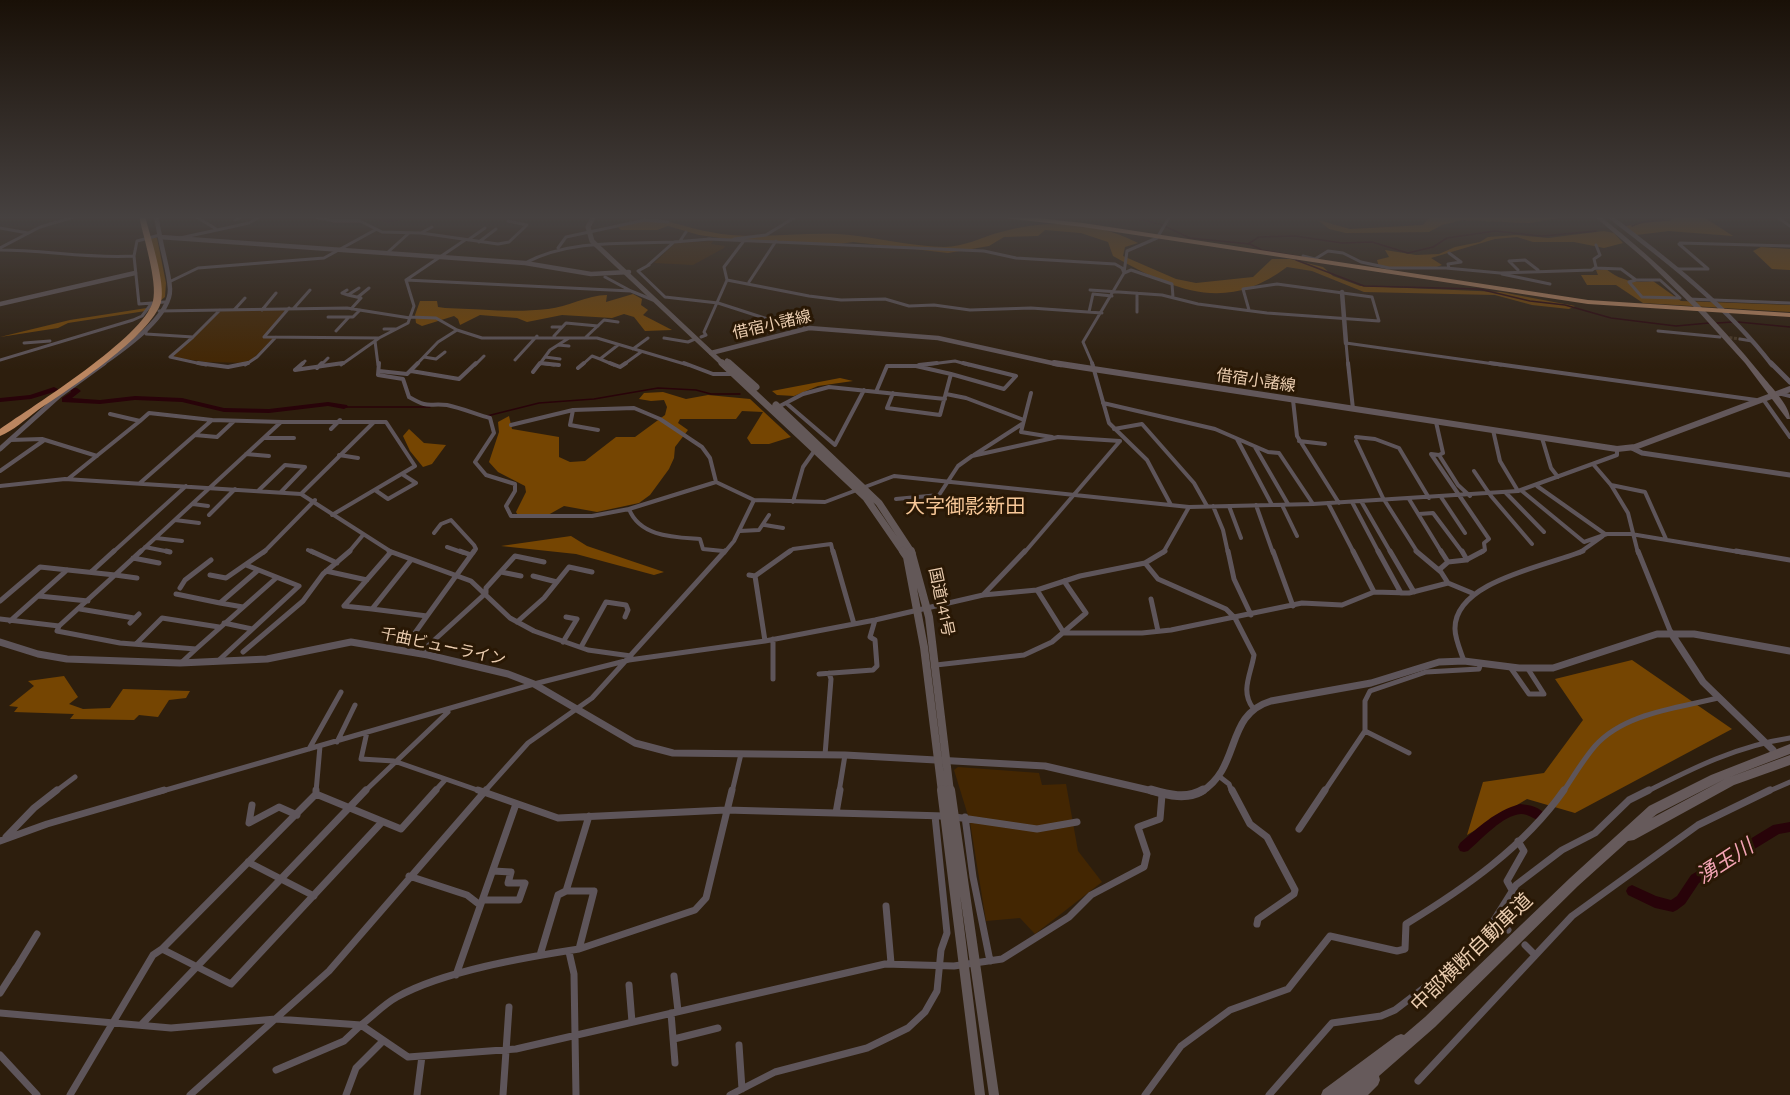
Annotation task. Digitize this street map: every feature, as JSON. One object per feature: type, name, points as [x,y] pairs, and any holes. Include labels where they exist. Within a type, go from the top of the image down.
[{"type":"highway","name":"国道141号","points":[[620,267],[775,408],[890,517],[914,555],[969,964],[972,1030],[980,1095]]},
{"type":"highway","points":[[1658,267],[1692,298]]},
{"type":"highway","points":[[1658,267],[1692,298],[1790,408]]},
{"type":"highway","name":"国道141号","points":[[627,273],[652,300],[698,338]]},
{"type":"highway","name":"国道141号","points":[[714,353],[733,374],[775,408],[815,450],[862,490]]},
{"type":"highway","points":[[1778,393],[1790,417]]},
{"type":"highway","name":"国道141号","points":[[923,609],[936,665],[942,761]]},
{"type":"highway","name":"中部横断自動車道","points":[[1346,1095],[1430,1022],[1574,882],[1624,839],[1653,810],[1715,778],[1770,754],[1790,751]]},
{"type":"highway","name":"中部横断自動車道","points":[[1624,839],[1730,782],[1790,760]]},
{"type":"highway","name":"国道141号","points":[[969,964],[986,1032],[994,1095]]},
{"type":"highway","points":[[1328,1095],[1430,1022]]},
{"type":"highway","points":[[1358,1095],[1396,1053]]},
{"type":"main road","points":[[552,267],[605,277],[627,273]]},
{"type":"main road","points":[[0,304],[135,273]]},
{"type":"main road","name":"借宿小諸線","points":[[714,353],[808,328],[938,338],[1095,370],[1617,449],[1632,448],[1790,389]]},
{"type":"street","points":[[136,267],[139,304],[165,302]]},
{"type":"street","points":[[0,449],[49,404],[146,329],[170,291],[167,267]]},
{"type":"street","points":[[170,282],[198,268],[209,267]]},
{"type":"street","points":[[406,280],[426,267]]},
{"type":"street","points":[[627,273],[643,267]]},
{"type":"street","points":[[645,267],[638,271],[663,296],[715,302],[783,324],[808,328]]},
{"type":"street","points":[[664,338],[688,342],[706,335],[704,332],[710,322],[715,302],[727,280],[724,267]]},
{"type":"street","points":[[749,282],[759,267]]},
{"type":"street","points":[[1120,267],[1124,273]]},
{"type":"street","points":[[1125,267],[1113,294],[1083,342],[1095,370],[1107,417],[1121,440],[1147,460],[1171,505]]},
{"type":"street","points":[[1388,267],[1449,268],[1500,273],[1550,284]]},
{"type":"street","points":[[1515,267],[1518,270]]},
{"type":"street","points":[[1534,267],[1538,270]]},
{"type":"street","points":[[1674,267],[1755,341],[1790,382]]},
{"type":"street","points":[[1676,269],[1708,269],[1706,267]]},
{"type":"street","points":[[1500,273],[1518,270],[1595,268],[1622,270],[1636,280]]},
{"type":"street","points":[[1124,273],[1131,270],[1172,284],[1173,297]]},
{"type":"street","points":[[605,277],[652,300]]},
{"type":"street","points":[[406,280],[631,291]]},
{"type":"street","points":[[305,361],[295,370],[343,364],[377,340],[408,323],[414,306],[406,280]]},
{"type":"street","points":[[727,280],[749,282],[809,296],[841,300],[885,299],[909,306],[1102,313]]},
{"type":"street","points":[[1680,298],[1660,280],[1629,282],[1642,297],[1790,303]]},
{"type":"street","points":[[1162,281],[1162,296]]},
{"type":"street","points":[[1089,312],[1093,294],[1137,293],[1249,310],[1344,320],[1379,321],[1372,297],[1277,284],[1242,289],[1249,310]]},
{"type":"street","points":[[348,296],[359,288]]},
{"type":"street","points":[[347,290],[342,293],[358,297],[369,288]]},
{"type":"street","points":[[310,290],[264,337],[377,340]]},
{"type":"street","points":[[1090,290],[1113,294]]},
{"type":"street","points":[[1342,292],[1353,409]]},
{"type":"street","points":[[262,310],[276,293]]},
{"type":"street","points":[[1137,293],[1137,312]]},
{"type":"street","points":[[351,309],[361,298],[358,297]]},
{"type":"street","points":[[234,310],[245,298]]},
{"type":"street","points":[[0,360],[56,341],[134,320],[142,316],[152,303]]},
{"type":"street","points":[[220,309],[170,357],[200,363],[241,365],[253,359],[276,337]]},
{"type":"street","points":[[159,310],[351,309],[410,318],[436,318],[457,330],[482,338],[586,337],[673,359],[713,374],[733,374]]},
{"type":"street","points":[[336,331],[349,317],[360,310]]},
{"type":"street","points":[[328,317],[349,317]]},
{"type":"street","points":[[586,337],[604,320],[618,322]]},
{"type":"street","points":[[554,336],[566,323],[598,326]]},
{"type":"street","points":[[552,327],[562,327]]},
{"type":"street","points":[[146,329],[146,334],[193,337]]},
{"type":"street","points":[[384,329],[397,329]]},
{"type":"street","points":[[380,371],[400,375],[411,370],[438,342],[457,330]]},
{"type":"street","points":[[1658,331],[1724,335]]},
{"type":"street","points":[[515,360],[537,336]]},
{"type":"street","points":[[533,372],[558,345],[571,337]]},
{"type":"street","points":[[633,350],[648,338]]},
{"type":"street","points":[[1740,339],[1755,341]]},
{"type":"street","points":[[377,340],[379,376],[403,379],[409,397],[430,407],[445,405],[490,418],[494,433],[475,462],[486,475],[515,484],[515,491],[507,506],[511,516],[524,518],[566,514],[592,516],[629,509],[716,482],[724,483],[744,498],[754,500],[834,501],[884,478],[894,476],[1190,507],[1441,498],[1520,491],[1617,455],[1617,449]]},
{"type":"street","points":[[24,343],[56,341]]},
{"type":"street","points":[[1346,343],[1760,400],[1790,437]]},
{"type":"street","points":[[558,345],[569,346]]},
{"type":"street","points":[[600,359],[618,345]]},
{"type":"street","points":[[424,357],[436,359],[445,352]]},
{"type":"street","points":[[578,368],[592,356],[620,366],[641,352]]},
{"type":"street","points":[[411,370],[459,379],[484,356]]},
{"type":"street","points":[[545,357],[560,359]]},
{"type":"street","points":[[315,369],[328,358]]},
{"type":"street","points":[[876,392],[887,366],[916,366],[955,361],[1016,375],[1004,389],[916,366]]},
{"type":"street","points":[[540,363],[559,366]]},
{"type":"street","points":[[893,393],[887,408],[940,416],[951,374]]},
{"type":"street","points":[[775,408],[822,388],[864,390],[967,396],[1001,415],[1023,422]]},
{"type":"street","points":[[786,403],[835,446],[864,390]]},
{"type":"street","points":[[1031,393],[1021,432],[1056,437],[1121,440]]},
{"type":"street","points":[[1293,400],[1299,441],[1339,502]]},
{"type":"street","points":[[1103,403],[1215,429],[1255,447],[1279,453],[1313,504]]},
{"type":"street","points":[[511,424],[573,410],[634,408],[660,418],[702,447],[710,458],[716,482]]},
{"type":"street","points":[[573,410],[570,424],[598,430]]},
{"type":"street","points":[[68,479],[149,413],[234,421],[386,422],[415,466],[332,515]]},
{"type":"street","points":[[110,414],[140,421]]},
{"type":"street","points":[[140,483],[212,420]]},
{"type":"street","points":[[331,429],[340,420]]},
{"type":"street","points":[[195,435],[217,437],[234,421]]},
{"type":"street","points":[[196,649],[136,644],[57,631],[282,422]]},
{"type":"street","points":[[301,494],[374,422]]},
{"type":"street","points":[[896,499],[932,498],[939,495],[958,466],[1023,422]]},
{"type":"street","points":[[1436,422],[1443,453],[1439,455]]},
{"type":"street","points":[[1114,429],[1142,424],[1194,483],[1223,530],[1234,579],[1251,615]]},
{"type":"street","points":[[1493,430],[1500,461],[1520,491],[1578,540],[1589,542],[1605,534],[1631,534],[1790,560]]},
{"type":"street","points":[[972,456],[1056,437]]},
{"type":"street","points":[[265,438],[294,438]]},
{"type":"street","points":[[1542,438],[1551,468],[1558,477]]},
{"type":"street","points":[[9,440],[42,439],[97,456]]},
{"type":"street","points":[[1237,439],[1272,505]]},
{"type":"street","points":[[1429,498],[1399,448],[1375,440],[1356,439],[1363,459],[1417,553],[1440,569],[1448,583]]},
{"type":"street","points":[[983,595],[1002,578],[1121,440]]},
{"type":"street","points":[[0,471],[43,441]]},
{"type":"street","points":[[1299,441],[1324,444]]},
{"type":"street","points":[[1255,447],[1285,504],[1297,536]]},
{"type":"street","points":[[1632,448],[1642,453],[1790,475]]},
{"type":"street","points":[[793,502],[800,478],[815,450]]},
{"type":"street","points":[[246,454],[269,456]]},
{"type":"street","points":[[1439,455],[1431,454],[1489,539],[1484,543],[1485,550],[1467,560],[1448,562],[1440,569]]},
{"type":"street","points":[[339,455],[358,458]]},
{"type":"street","points":[[1439,455],[1458,485],[1463,487],[1470,496]]},
{"type":"street","points":[[1593,464],[1611,485],[1628,513],[1631,534],[1671,633],[1690,665],[1718,698],[1764,742],[1770,754]]},
{"type":"street","points":[[259,490],[285,465],[305,467],[281,492]]},
{"type":"street","points":[[1474,471],[1532,544]]},
{"type":"street","points":[[375,490],[388,499],[416,483],[402,474]]},
{"type":"street","points":[[0,486],[68,479],[301,494],[315,500],[332,515],[392,552],[472,581],[517,622],[563,642],[630,658]]},
{"type":"street","points":[[1611,485],[1645,492],[1666,539]]},
{"type":"street","points":[[91,572],[186,486]]},
{"type":"street","points":[[1537,486],[1605,534]]},
{"type":"street","points":[[209,515],[235,489]]},
{"type":"street","points":[[1506,493],[1544,532]]},
{"type":"street","points":[[1441,498],[1465,533]]},
{"type":"street","points":[[1409,499],[1448,562]]},
{"type":"street","points":[[210,574],[226,578],[246,565],[273,544],[315,500]]},
{"type":"street","points":[[190,1095],[329,971],[483,791],[528,743],[592,698],[630,658],[740,531],[754,500]]},
{"type":"street","points":[[1362,501],[1414,592]]},
{"type":"street","points":[[1352,502],[1401,593]]},
{"type":"street","points":[[1328,503],[1374,592]]},
{"type":"street","points":[[192,504],[208,506]]},
{"type":"street","points":[[1256,505],[1293,606]]},
{"type":"street","points":[[1229,506],[1241,538]]},
{"type":"street","points":[[2,840],[47,824],[630,658],[765,641],[875,620],[983,595],[1036,590],[1064,581],[1145,563],[1164,552],[1190,507]]},
{"type":"street","points":[[629,509],[630,515],[644,529],[670,536],[700,539],[703,549],[723,551]]},
{"type":"street","points":[[1419,514],[1433,513],[1445,531],[1454,537],[1467,560]]},
{"type":"street","points":[[740,531],[759,532],[769,515]]},
{"type":"street","points":[[175,520],[199,523]]},
{"type":"street","points":[[412,638],[476,549],[474,542],[455,528],[452,520],[441,524],[434,533]]},
{"type":"street","points":[[765,525],[783,528]]},
{"type":"street","points":[[1464,661],[1453,634],[1454,618],[1472,593],[1494,581],[1543,567],[1590,549],[1605,534]]},
{"type":"street","points":[[243,652],[281,617],[303,601],[326,571],[337,563],[363,535]]},
{"type":"street","points":[[156,538],[182,542]]},
{"type":"street","points":[[765,641],[752,575],[793,549],[831,544],[854,624]]},
{"type":"street","points":[[145,548],[170,552]]},
{"type":"street","points":[[447,548],[471,555]]},
{"type":"street","points":[[308,550],[337,563]]},
{"type":"street","points":[[392,552],[344,606],[427,616]]},
{"type":"street","points":[[419,654],[486,593],[486,588],[515,556],[544,562]]},
{"type":"street","points":[[133,558],[159,563]]},
{"type":"street","points":[[180,588],[185,580],[211,560]]},
{"type":"street","points":[[372,609],[411,560]]},
{"type":"street","points":[[1145,563],[1158,579],[1210,599],[1235,618],[1241,634],[1254,655],[1248,672],[1247,684],[1247,701],[1253,708]]},
{"type":"street","points":[[246,565],[275,579],[311,589]]},
{"type":"street","points":[[0,601],[40,567],[137,579]]},
{"type":"street","points":[[517,622],[569,567],[592,572]]},
{"type":"street","points":[[10,621],[67,570]]},
{"type":"street","points":[[220,603],[257,571]]},
{"type":"street","points":[[326,571],[367,580]]},
{"type":"street","points":[[501,572],[521,576]]},
{"type":"street","points":[[533,576],[557,582]]},
{"type":"street","points":[[180,663],[275,579]]},
{"type":"street","points":[[936,665],[1024,655],[1052,642],[1086,613],[1064,581]]},
{"type":"street","points":[[1064,633],[1158,631],[1311,602],[1342,605],[1374,592],[1414,592],[1448,583],[1472,593]]},
{"type":"street","points":[[216,663],[299,586]]},
{"type":"street","points":[[1036,590],[1064,633]]},
{"type":"street","points":[[176,594],[244,608]]},
{"type":"street","points":[[39,596],[88,601]]},
{"type":"street","points":[[1151,599],[1158,631]]},
{"type":"street","points":[[581,647],[606,602],[626,605],[628,610],[625,617]]},
{"type":"street","points":[[80,609],[134,618]]},
{"type":"street","points":[[563,642],[577,619],[566,617]]},
{"type":"street","points":[[136,644],[162,618],[219,627]]},
{"type":"street","points":[[0,619],[59,627]]},
{"type":"street","points":[[819,674],[873,670],[877,666],[875,640],[870,637],[875,620]]},
{"type":"street","points":[[224,623],[252,629]]},
{"type":"street","points":[[1257,924],[1258,919],[1294,894],[1295,890],[1267,837],[1250,824],[1234,799],[1229,784],[1220,777],[1242,721],[1253,708],[1271,701],[1371,683],[1439,662],[1464,661],[1528,669],[1553,668],[1647,637],[1671,633],[1694,634],[1790,651]]},
{"type":"street","points":[[773,639],[773,680]]},
{"type":"street","name":"千曲ビューライン","points":[[0,642],[38,654],[67,659],[180,663],[267,659],[332,644],[351,642],[490,668],[534,684],[635,743],[673,753],[845,755],[1058,767],[1162,795],[1182,797],[1197,794],[1211,787],[1220,777]]},
{"type":"street","points":[[1299,829],[1365,731],[1365,701],[1370,691],[1426,672],[1479,669],[1481,663]]},
{"type":"street","points":[[1510,667],[1529,694],[1544,693],[1528,669]]},
{"type":"street","points":[[825,755],[831,679],[829,673]]},
{"type":"street","points":[[309,749],[341,692]]},
{"type":"street","points":[[1145,1095],[1181,1046],[1230,1010],[1288,989],[1330,936],[1397,951],[1405,949],[1406,924],[1462,890],[1543,820],[1596,745],[1613,732],[1641,717],[1718,698]]},
{"type":"street","points":[[337,742],[355,705]]},
{"type":"street","points":[[141,1025],[394,761],[449,710]]},
{"type":"street","points":[[1365,731],[1409,753]]},
{"type":"street","points":[[367,732],[361,759],[394,761],[558,818],[726,810],[950,816],[1037,829],[1077,822]]},
{"type":"street","points":[[1269,1095],[1332,1023],[1381,1016],[1395,1010],[1450,968],[1494,920],[1512,890],[1547,861],[1595,833],[1629,800],[1718,756],[1764,742],[1790,738]]},
{"type":"street","points":[[70,1095],[153,955],[162,950],[316,794],[320,746]]},
{"type":"street","points":[[276,1070],[344,1041],[361,1025],[407,992],[456,975],[540,955],[569,952],[695,910],[706,898],[741,754]]},
{"type":"street","points":[[836,813],[845,755]]},
{"type":"street","points":[[2,840],[34,808],[75,777]]},
{"type":"street","points":[[316,794],[401,830],[445,780]]},
{"type":"street","points":[[1418,1081],[1534,954],[1572,916],[1674,840],[1738,804],[1790,782]]},
{"type":"street","points":[[0,1013],[180,1028],[276,1019],[361,1025],[408,1057],[504,1050],[891,963],[942,965],[990,961],[1013,955],[1069,917],[1091,895],[1144,867],[1147,854],[1138,827],[1160,819],[1162,795]]},
{"type":"street","points":[[456,975],[516,804]]},
{"type":"street","points":[[252,805],[249,823],[279,807],[297,815]]},
{"type":"street","points":[[566,891],[589,816]]},
{"type":"street","points":[[730,1095],[776,1072],[879,1044],[896,1037],[912,1024],[931,1002],[937,990],[942,965],[941,949],[947,933],[935,816]]},
{"type":"street","points":[[965,817],[973,877],[990,961]]},
{"type":"street","points":[[162,950],[231,984],[382,822]]},
{"type":"street","points":[[1512,890],[1507,881],[1524,851],[1518,841]]},
{"type":"street","points":[[248,862],[314,896]]},
{"type":"street","points":[[409,876],[467,895],[482,903],[519,900],[525,883],[508,883],[511,872],[493,871]]},
{"type":"street","points":[[540,955],[558,895],[566,891],[594,891],[579,949]]},
{"type":"street","points":[[886,906],[891,963]]},
{"type":"street","points":[[1494,920],[1508,930]]},
{"type":"street","points":[[0,993],[38,934]]},
{"type":"street","points":[[1525,945],[1534,954]]},
{"type":"street","points":[[569,952],[574,974],[576,1095]]},
{"type":"street","points":[[674,976],[675,1063]]},
{"type":"street","points":[[629,985],[632,1022]]},
{"type":"street","points":[[503,1095],[504,1050],[509,1007]]},
{"type":"street","points":[[674,1039],[718,1028]]},
{"type":"street","points":[[346,1095],[356,1068],[383,1041]]},
{"type":"street","points":[[739,1045],[741,1089]]},
{"type":"street","points":[[0,1055],[2,1060],[37,1095]]},
{"type":"street","points":[[417,1095],[422,1056]]},
{"type":"shaded area","points":[[157,267],[163,267],[166,283],[165,297],[160,301],[160,292]]},
{"type":"shaded area","points":[[1133,267],[1149,267],[1176,279],[1196,283],[1253,277],[1263,267],[1287,267],[1264,281],[1242,290],[1221,293],[1200,292],[1179,287]]},
{"type":"shaded area","points":[[1288,267],[1323,267],[1333,276],[1360,286],[1501,292],[1575,306],[1569,309],[1532,305],[1495,295],[1364,292],[1312,271]]},
{"type":"shaded area","points":[[1385,267],[1436,267],[1434,268]]},
{"type":"shaded area","points":[[1770,267],[1790,267],[1790,270]]},
{"type":"shaded area","points":[[1606,269],[1628,280],[1653,281],[1681,301],[1790,305],[1790,312],[1643,303],[1616,285],[1587,285],[1581,275],[1598,275],[1596,270]]},
{"type":"shaded area","points":[[633,294],[642,299],[641,305],[648,310],[643,315],[672,330],[645,331],[634,317],[624,314],[612,318],[562,315],[527,322],[517,318],[480,315],[460,325],[454,316],[422,326],[416,323],[415,315],[420,301],[437,301],[438,307],[445,308],[522,311],[555,308],[607,295],[606,302]]},
{"type":"shaded area","points":[[153,307],[152,310],[68,323],[58,328],[0,337],[70,320]]},
{"type":"shaded area","points":[[286,309],[264,337],[275,338],[248,363],[206,362],[172,357],[221,311]]},
{"type":"shaded area","points":[[840,378],[853,381],[818,386],[794,396],[777,395],[772,391]]},
{"type":"shaded area","points":[[663,392],[686,399],[708,395],[750,399],[791,437],[769,444],[751,444],[747,438],[763,412],[742,411],[736,419],[680,419],[678,423],[688,430],[675,447],[674,458],[669,469],[650,495],[639,503],[597,512],[564,506],[548,515],[519,517],[516,512],[526,492],[525,486],[498,472],[489,462],[499,432],[498,422],[509,416],[512,429],[559,437],[559,457],[570,462],[585,461],[616,437],[635,437],[665,415],[667,407],[664,400],[639,399],[644,393]]},
{"type":"shaded area","points":[[409,429],[424,443],[446,445],[432,464],[423,467],[410,451],[403,436]]},
{"type":"shaded area","points":[[571,536],[587,546],[664,572],[654,575],[576,554],[501,546]]},
{"type":"shaded area","points":[[1632,660],[1732,729],[1575,813],[1527,799],[1467,835],[1483,782],[1544,773],[1583,720],[1555,679]]},
{"type":"shaded area","points":[[64,676],[78,697],[69,704],[83,709],[110,708],[123,689],[190,691],[186,698],[169,700],[158,717],[139,715],[134,720],[70,719],[74,714],[14,712],[18,707],[9,706],[34,686],[28,681]]},
{"type":"shaded area","points":[[958,767],[1039,773],[1042,785],[1066,784],[1078,851],[1102,882],[1035,934],[1020,918],[986,921],[970,822],[954,770]]},
{"type":"waterway","points":[[1315,267],[1364,286],[1479,289],[1530,301],[1565,305],[1611,318],[1676,326],[1709,323]]},
{"type":"waterway","points":[[1717,323],[1733,322]]},
{"type":"waterway","points":[[1738,322],[1790,327]]},
{"type":"waterway","points":[[487,416],[539,403],[594,399],[658,388],[696,390],[711,394],[740,394]]},
{"type":"waterway","points":[[0,400],[31,397],[54,389]]},
{"type":"waterway","points":[[74,390],[77,391],[65,400],[100,402],[135,398],[182,400],[224,410],[269,411],[328,404],[344,407]]},
{"type":"waterway","points":[[344,407],[430,407]]},
{"type":"waterway","name":"湧玉川","points":[[1464,847],[1490,824],[1510,812],[1520,809],[1530,810],[1540,816]]},
{"type":"waterway","name":"湧玉川","points":[[1632,891],[1655,902],[1673,906],[1681,900],[1695,879],[1777,829],[1790,827]]},
{"type":"tunnel","points":[[1725,337],[1740,339]]},
{"type":"transit line","points":[[0,433],[113,352],[150,316],[158,294],[154,267]]},
{"type":"transit line","points":[[1359,267],[1588,302],[1790,315]]},
{"type":"district","name":"大字御影新田","points":[[965,507]]}]
